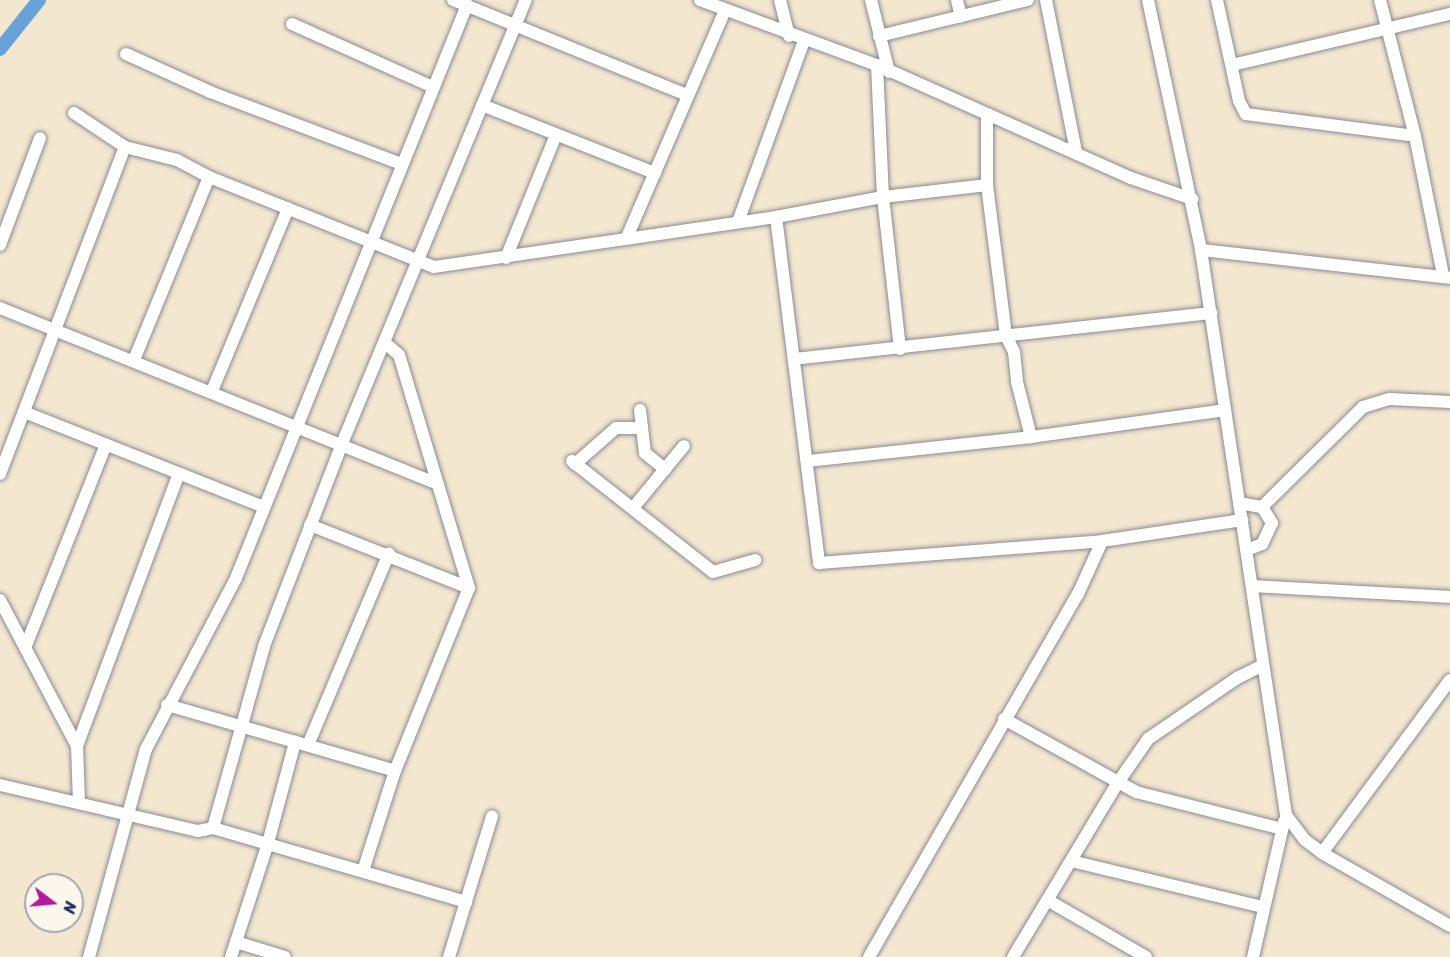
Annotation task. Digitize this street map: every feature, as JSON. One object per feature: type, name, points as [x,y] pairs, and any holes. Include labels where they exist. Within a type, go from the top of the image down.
[{"type":"street","points":[[453,0],[687,95]]},
{"type":"street","points":[[213,828],[264,646],[341,446],[526,0]]},
{"type":"street","points":[[700,0],[789,36],[877,65],[1077,152],[1131,178],[1192,199]]},
{"type":"street","points":[[780,0],[789,36]]},
{"type":"street","points":[[871,0],[889,72]]},
{"type":"street","points":[[957,0],[961,17]]},
{"type":"street","points":[[879,36],[1028,0]]},
{"type":"street","points":[[1046,0],[1077,152]]},
{"type":"street","points":[[1148,0],[1201,250],[1286,815],[1262,907],[1253,957]]},
{"type":"street","points":[[1217,0],[1239,101],[1246,114],[1415,136]]},
{"type":"street","points":[[1201,250],[1447,277],[1445,244],[1380,0]]},
{"type":"street","points":[[89,957],[146,749],[167,705],[236,578],[467,5]]},
{"type":"street","points":[[627,237],[725,11]]},
{"type":"street","points":[[1232,65],[1450,14]]},
{"type":"street","points":[[292,24],[433,87]]},
{"type":"street","points":[[738,222],[804,41]]},
{"type":"street","points":[[126,54],[210,92],[402,164]]},
{"type":"street","points":[[877,65],[883,197],[900,350]]},
{"type":"street","points":[[482,105],[655,173]]},
{"type":"street","points":[[74,113],[125,147],[177,160],[209,177],[434,267],[776,217],[883,197],[987,185]]},
{"type":"street","points":[[987,114],[987,185],[1006,336],[1014,352],[1017,382],[1031,437]]},
{"type":"street","points":[[506,258],[556,135]]},
{"type":"street","points":[[0,245],[40,138]]},
{"type":"street","points":[[0,474],[57,332],[125,147]]},
{"type":"street","points":[[134,360],[209,177]]},
{"type":"street","points":[[212,392],[288,208]]},
{"type":"street","points":[[776,217],[808,461],[817,557],[822,565],[1102,541],[1242,520]]},
{"type":"street","points":[[0,308],[438,484]]},
{"type":"street","points":[[794,359],[900,350],[1210,313]]},
{"type":"street","points":[[363,871],[395,771],[469,588],[399,355],[385,343]]},
{"type":"street","points":[[1262,507],[1363,407],[1390,399],[1450,402]]},
{"type":"street","points":[[640,410],[645,453],[665,469]]},
{"type":"street","points":[[808,461],[1031,437],[1225,410]]},
{"type":"street","points":[[24,412],[264,507]]},
{"type":"street","points":[[642,428],[616,428],[573,463],[713,572],[755,560]]},
{"type":"street","points":[[25,648],[106,444]]},
{"type":"street","points":[[633,508],[684,446]]},
{"type":"street","points":[[79,803],[77,746],[179,473]]},
{"type":"street","points":[[1239,503],[1262,507],[1269,513],[1271,531],[1262,544],[1247,550]]},
{"type":"street","points":[[310,525],[389,553],[469,588]]},
{"type":"street","points":[[869,957],[1077,594],[1102,541]]},
{"type":"street","points":[[308,746],[389,553]]},
{"type":"street","points":[[1253,586],[1450,597]]},
{"type":"street","points":[[0,600],[77,746]]},
{"type":"street","points":[[1013,957],[1049,901],[1117,784],[1148,739],[1237,678],[1262,666]]},
{"type":"street","points":[[1322,853],[1450,680]]},
{"type":"street","points":[[167,705],[395,771]]},
{"type":"street","points":[[1004,719],[1117,784],[1181,805],[1282,829]]},
{"type":"street","points":[[231,957],[268,843],[295,742]]},
{"type":"street","points":[[0,785],[198,831],[213,828],[466,902]]},
{"type":"street","points":[[1286,815],[1305,840],[1322,853],[1450,926]]},
{"type":"street","points":[[449,957],[492,816]]},
{"type":"street","points":[[1071,861],[1262,907]]},
{"type":"street","points":[[1049,901],[1146,957]]},
{"type":"street","points":[[236,942],[285,957]]},
{"type":"waterway","points":[[0,49],[39,0]]}]
